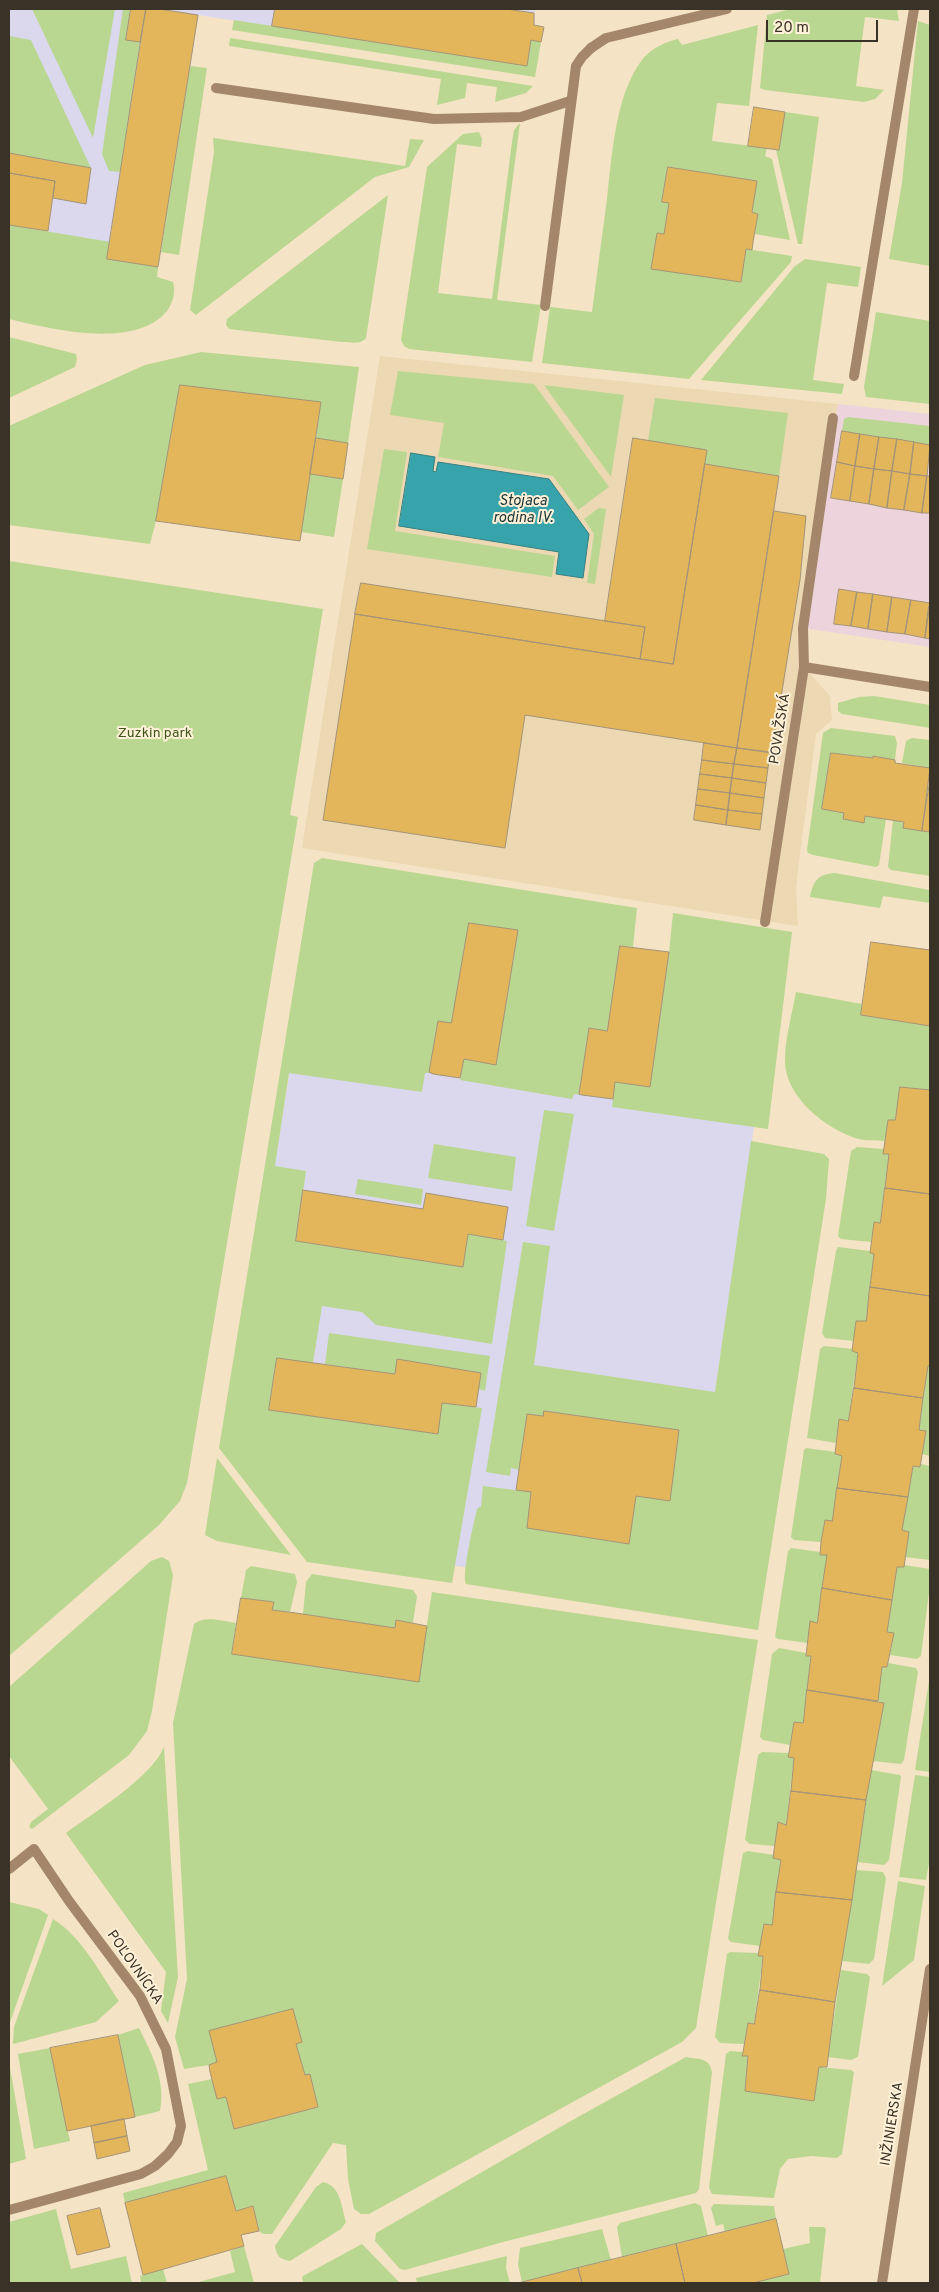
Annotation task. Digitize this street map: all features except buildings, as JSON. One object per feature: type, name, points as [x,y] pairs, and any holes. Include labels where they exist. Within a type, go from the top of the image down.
[{"type":"street","points":[[545,306],[570,101],[576,66],[582,56],[606,38],[727,9]]},
{"type":"street","points":[[854,376],[914,9]]},
{"type":"street","points":[[216,88],[434,119],[521,117],[570,101]]},
{"type":"street","name":"POVAŽSKÁ","points":[[765,922],[804,667],[803,628],[833,418]]},
{"type":"street","points":[[804,667],[930,687]]},
{"type":"street","name":"POĽOVNÍCKA","points":[[9,1869],[34,1848],[69,1901],[140,1996],[166,2049],[181,2126],[177,2142],[168,2154],[155,2166],[141,2174],[9,2210]]},
{"type":"street","name":"INŽINIERSKA","points":[[882,2283],[930,1970]]},
{"type":"shaded area","points":[[9,9],[535,9],[527,66],[198,15],[158,267],[107,259],[48,231],[9,225]]},
{"type":"shaded area","points":[[380,356],[838,404],[824,471],[803,628],[804,667],[830,696],[832,720],[816,734],[796,890],[798,926],[302,848]]},
{"type":"shaded area","points":[[838,404],[930,414],[930,647],[803,628],[824,471]]},
{"type":"shaded area","points":[[319,887],[620,946],[669,952],[754,1127],[685,1599],[319,1546],[232,1433]]},
{"type":"green space","points":[[32,9],[115,9],[93,138]]},
{"type":"green space","points":[[123,9],[131,9],[126,39],[140,42],[121,172],[109,171],[102,154]]},
{"type":"green space","points":[[791,9],[897,9],[899,21],[865,17],[856,86],[884,90],[875,99],[864,102],[760,88],[767,15]]},
{"type":"green space","points":[[234,20],[527,66],[531,40],[541,42],[535,77],[232,30]]},
{"type":"green space","points":[[918,21],[930,25],[930,266],[889,259],[902,183]]},
{"type":"green space","points":[[758,25],[749,106],[717,103],[712,141],[767,148],[765,156],[772,159],[790,240],[755,234],[758,214],[752,212],[757,181],[668,167],[662,201],[669,203],[664,234],[657,233],[651,268],[741,282],[746,249],[792,256],[791,262],[689,379],[542,363],[550,307],[592,312],[616,126],[620,108],[633,74],[645,56],[653,49],[673,40],[678,39],[682,45]]},
{"type":"green space","points":[[9,36],[31,40],[91,168],[9,153]]},
{"type":"green space","points":[[230,38],[533,86],[526,93],[495,102],[497,87],[467,83],[465,98],[437,105],[441,79],[229,46]]},
{"type":"green space","points":[[190,66],[207,68],[179,255],[161,252]]},
{"type":"green space","points":[[785,112],[819,117],[802,244],[798,244],[776,150],[779,150]]},
{"type":"green space","points":[[520,123],[497,300],[541,305],[532,362],[409,349],[404,346],[401,340],[427,167],[463,134],[479,132],[482,139],[481,147],[457,144],[438,293],[492,299],[512,142],[514,130]]},
{"type":"green space","points":[[213,138],[405,166],[410,139],[424,140],[409,167],[375,177],[196,315],[190,310],[214,152]]},
{"type":"green space","points":[[388,195],[366,338],[364,340],[355,343],[342,342],[229,329],[226,325],[227,319]]},
{"type":"green space","points":[[9,225],[111,242],[108,259],[158,267],[157,277],[173,282],[174,293],[171,304],[167,311],[153,323],[135,330],[114,333],[69,331],[9,319]]},
{"type":"green space","points":[[805,259],[861,267],[858,287],[827,283],[813,380],[844,384],[842,394],[701,380],[794,267]]},
{"type":"green space","points":[[876,312],[930,321],[930,404],[866,397],[864,387]]},
{"type":"green space","points":[[9,337],[76,354],[75,367],[9,398]]},
{"type":"green space","points":[[201,352],[359,367],[348,443],[316,438],[321,403],[156,521],[150,544],[9,525],[9,426],[145,365]]},
{"type":"green space","points":[[398,371],[534,384],[609,487],[578,510],[553,476],[438,457],[444,423],[390,415]]},
{"type":"green space","points":[[544,385],[624,395],[611,477]]},
{"type":"green space","points":[[655,398],[788,413],[779,476],[705,464],[648,441]]},
{"type":"green space","points":[[848,417],[930,426],[930,445],[842,431],[844,419]]},
{"type":"green space","points":[[384,449],[407,452],[395,531],[555,556],[552,577],[367,549]]},
{"type":"green space","points":[[310,474],[343,479],[334,537],[301,532]]},
{"type":"green space","points":[[599,508],[606,509],[595,584],[587,583],[594,534],[584,519]]},
{"type":"green space","name":"Zuzkin park","points":[[9,561],[323,609],[290,815],[298,817],[187,1483],[180,1501],[159,1525],[9,1656]]},
{"type":"green space","points":[[874,696],[930,705],[930,728],[842,714],[838,711],[838,703],[859,697]]},
{"type":"green space","points":[[831,728],[895,736],[897,743],[895,760],[831,753],[822,809],[844,813],[843,819],[863,823],[865,816],[886,819],[879,865],[876,867],[813,855],[808,853],[807,850],[823,733]]},
{"type":"green space","points":[[912,738],[930,740],[930,768],[902,763],[906,741]]},
{"type":"green space","points":[[893,820],[930,832],[930,876],[891,870],[888,867]]},
{"type":"green space","points":[[322,858],[637,908],[633,947],[620,946],[607,1031],[589,1028],[579,1093],[582,1095],[574,1094],[572,1099],[460,1080],[464,1059],[496,1065],[518,931],[469,923],[451,1023],[438,1021],[429,1071],[433,1073],[425,1073],[422,1092],[289,1073],[275,1166],[306,1171],[296,1241],[463,1267],[468,1234],[507,1241],[492,1344],[376,1325],[362,1312],[322,1306],[313,1363],[277,1358],[269,1410],[437,1434],[442,1403],[482,1408],[452,1583],[307,1562],[219,1448],[314,863]]},
{"type":"green space","points":[[835,873],[930,890],[930,903],[883,896],[880,908],[810,897],[817,879],[824,875]]},
{"type":"green space","points":[[673,913],[792,932],[768,1129],[612,1107],[615,1082],[650,1087]]},
{"type":"green space","points":[[796,992],[862,1004],[861,1015],[930,1026],[930,1090],[900,1087],[895,1120],[885,1141],[858,1139],[833,1128],[809,1110],[792,1087],[787,1074],[785,1052]]},
{"type":"green space","points":[[544,1110],[574,1114],[554,1231],[526,1226]]},
{"type":"green space","points":[[751,1141],[824,1154],[829,1159],[826,1199],[758,1630],[466,1584],[465,1571],[468,1548],[477,1509],[481,1506],[483,1486],[531,1492],[527,1528],[628,1544],[636,1496],[670,1500],[679,1430],[544,1411],[543,1416],[527,1414],[519,1470],[511,1468],[510,1476],[486,1472],[523,1242],[550,1246],[534,1365],[715,1392]]},
{"type":"green space","points":[[434,1144],[516,1157],[512,1191],[428,1178]]},
{"type":"green space","points":[[857,1147],[884,1149],[884,1154],[889,1154],[880,1223],[874,1222],[871,1242],[841,1239],[838,1236],[851,1151]]},
{"type":"green space","points":[[358,1179],[423,1189],[421,1205],[355,1194]]},
{"type":"green space","points":[[838,1247],[870,1251],[870,1253],[874,1254],[866,1321],[856,1321],[854,1341],[825,1338],[822,1333]]},
{"type":"green space","points":[[329,1333],[490,1356],[485,1391],[397,1360],[395,1374],[325,1364]]},
{"type":"green space","points":[[824,1346],[853,1349],[852,1351],[858,1353],[848,1421],[839,1419],[836,1443],[807,1438],[820,1349]]},
{"type":"green space","points":[[928,1366],[930,1366],[930,1456],[922,1454],[926,1432],[919,1430]]},
{"type":"green space","points":[[806,1448],[835,1452],[835,1455],[842,1456],[832,1521],[825,1520],[821,1542],[794,1540],[791,1537],[804,1450]]},
{"type":"green space","points":[[217,1458],[291,1555],[217,1541],[205,1535]]},
{"type":"green space","points":[[921,1464],[930,1466],[930,1560],[905,1557],[909,1532],[902,1530],[913,1466],[920,1467]]},
{"type":"green space","points":[[791,1548],[820,1552],[820,1555],[827,1555],[817,1623],[811,1622],[808,1643],[775,1637],[788,1551]]},
{"type":"green space","points":[[162,1557],[169,1561],[173,1575],[152,1711],[147,1731],[129,1755],[32,1829],[29,1827],[31,1822],[48,1809],[9,1756],[9,1687],[151,1561]]},
{"type":"green space","points":[[904,1565],[930,1569],[930,1584],[921,1656],[917,1659],[890,1655],[894,1634],[887,1632],[897,1567],[903,1567]]},
{"type":"green space","points":[[251,1566],[295,1574],[297,1582],[290,1612],[272,1610],[274,1602],[241,1598],[246,1570]]},
{"type":"green space","points":[[312,1574],[413,1590],[417,1596],[413,1623],[396,1620],[395,1628],[303,1614],[306,1582]]},
{"type":"green space","points":[[432,1592],[758,1640],[696,2028],[682,2042],[369,2214],[361,2214],[354,2209],[348,2179],[346,2145],[333,2143],[272,2234],[263,2234],[259,2231],[253,2206],[236,2211],[125,2203],[123,2193],[208,2170],[188,2084],[212,2079],[226,2097],[234,2129],[318,2107],[310,2074],[305,2075],[296,2044],[209,2065],[184,2069],[175,2037],[187,1979],[173,1723],[194,1624],[198,1621],[209,1619],[236,1623],[232,1654],[418,1682]]},
{"type":"green space","points":[[779,1648],[806,1653],[806,1656],[811,1656],[803,1723],[794,1722],[790,1745],[763,1740],[760,1737],[772,1654]]},
{"type":"green space","points":[[888,1663],[916,1668],[918,1672],[904,1760],[901,1764],[873,1761],[884,1703],[878,1701],[882,1667],[887,1667]]},
{"type":"green space","points":[[930,1675],[930,1772],[915,1770]]},
{"type":"green space","points":[[164,1747],[178,1977],[168,2023],[161,2011],[166,1972],[66,1833],[134,1783],[157,1759]]},
{"type":"green space","points":[[762,1752],[789,1753],[788,1757],[794,1758],[786,1825],[779,1822],[775,1846],[750,1844],[745,1840],[758,1755]]},
{"type":"green space","points":[[871,1770],[900,1775],[901,1777],[889,1860],[884,1865],[857,1862]]},
{"type":"green space","points":[[915,1775],[930,1777],[930,1857],[926,1880],[899,1877]]},
{"type":"green space","points":[[748,1851],[774,1855],[781,1860],[772,1925],[764,1924],[760,1946],[731,1942],[728,1939],[743,1853]]},
{"type":"green space","points":[[856,1870],[883,1872],[886,1878],[874,1959],[869,1964],[842,1961]]},
{"type":"green space","points":[[898,1881],[925,1886],[914,1960],[882,1986]]},
{"type":"green space","points":[[9,1902],[39,1909],[48,1915],[9,2025]]},
{"type":"green space","points":[[53,1919],[82,1945],[119,2001],[96,2022],[13,2044],[14,2027]]},
{"type":"green space","points":[[730,1952],[758,1953],[758,1955],[763,1956],[754,2024],[748,2023],[744,2044],[720,2043],[715,2037],[727,1954]]},
{"type":"green space","points":[[841,1970],[867,1974],[870,1977],[858,2057],[851,2060],[828,2057]]},
{"type":"green space","points":[[139,2028],[157,2068],[161,2100],[160,2111],[135,2117],[118,2035]]},
{"type":"green space","points":[[50,2048],[70,2141],[34,2149],[18,2054]]},
{"type":"green space","points":[[730,2051],[743,2052],[742,2056],[748,2056],[745,2091],[814,2101],[819,2067],[851,2070],[854,2072],[842,2154],[837,2158],[811,2156],[788,2159],[780,2169],[774,2198],[712,2194],[709,2188],[726,2054]]},
{"type":"green space","points":[[686,2057],[706,2061],[711,2067],[712,2072],[699,2189],[696,2193],[503,2242],[405,2270],[400,2269],[375,2241],[376,2233]]},
{"type":"green space","points":[[9,2062],[26,2159],[9,2164]]},
{"type":"green space","points":[[323,2182],[329,2184],[337,2192],[346,2222],[341,2229],[290,2261],[281,2258],[275,2246],[316,2187]]},
{"type":"green space","points":[[695,2203],[701,2206],[708,2236],[622,2257],[617,2227],[620,2223]]},
{"type":"green space","points":[[714,2204],[774,2206],[776,2219],[725,2232],[723,2224],[716,2226],[711,2208]]},
{"type":"green space","points":[[56,2209],[71,2269],[126,2256],[132,2283],[9,2283],[9,2222]]},
{"type":"green space","points":[[809,2227],[824,2227],[826,2229],[820,2283],[753,2283],[789,2274],[783,2249],[810,2243]]},
{"type":"green space","points":[[602,2229],[611,2260],[522,2282],[518,2265],[520,2248]]},
{"type":"green space","points":[[362,2244],[400,2283],[304,2283],[303,2276]]},
{"type":"green space","points":[[244,2246],[254,2283],[195,2283],[235,2272],[230,2251]]},
{"type":"green space","points":[[507,2256],[506,2268],[510,2283],[417,2283],[416,2278]]},
{"type":"green space","points":[[163,2269],[167,2283],[141,2283],[140,2276]]},
{"type":"water","name":"Stojaca rodina IV.","points":[[411,453],[435,457],[433,471],[436,472],[438,462],[549,479],[589,534],[583,578],[556,574],[559,552],[399,526]]}]
